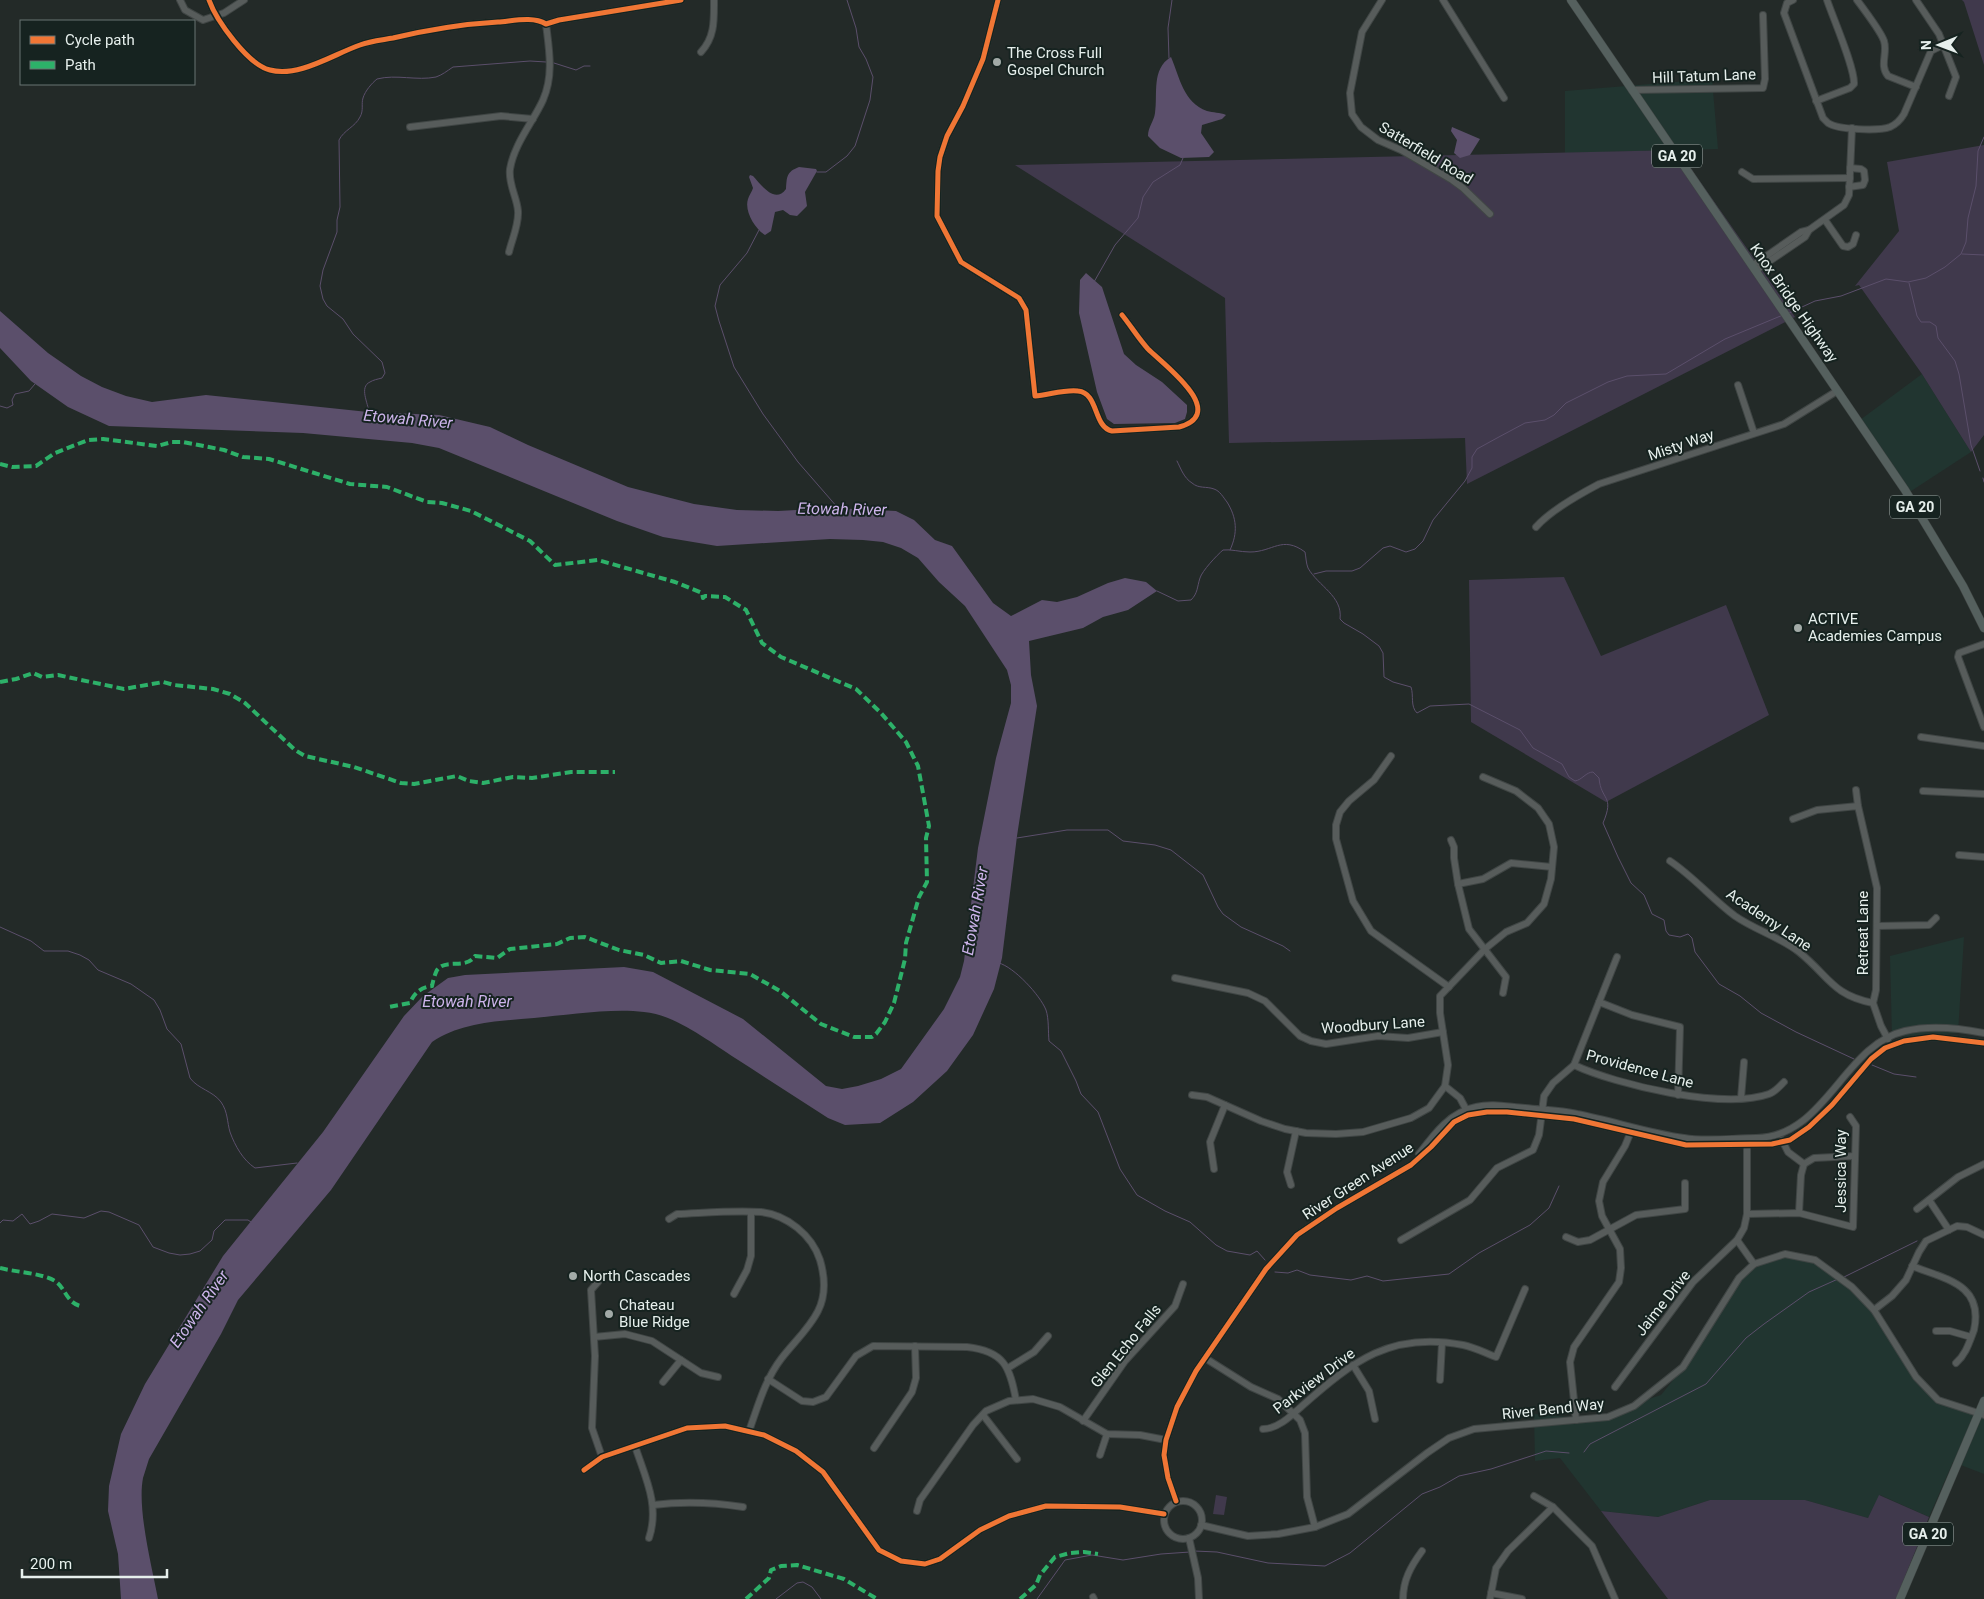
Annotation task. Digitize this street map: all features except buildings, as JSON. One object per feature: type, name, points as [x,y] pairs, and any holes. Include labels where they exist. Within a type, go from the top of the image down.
[{"type":"main road","name":"Knox Bridge Highway","points":[[1571,0],[1905,490],[1963,586],[1984,628]]},
{"type":"main road","name":"GA 20","points":[[1900,1599],[1981,1414],[1984,1401]]},
{"type":"street","points":[[180,0],[185,10],[203,20],[224,13],[244,0]]},
{"type":"street","points":[[209,0],[216,16],[256,63],[269,70],[281,72],[310,65],[360,45],[415,32],[492,22],[539,20],[546,24],[559,20],[681,0]]},
{"type":"street","points":[[700,52],[708,44],[713,30],[714,0]]},
{"type":"street","points":[[998,0],[983,59],[963,106],[947,136],[940,157],[937,216],[960,262],[1013,294],[1023,303],[1026,310],[1035,396],[1080,390],[1091,400],[1104,426],[1112,431],[1188,425],[1196,414],[1197,408],[1193,395],[1183,381],[1146,347],[1122,315]]},
{"type":"street","name":"Satterfield Road","points":[[1382,0],[1362,32],[1350,93],[1352,114],[1361,127],[1378,140],[1401,150],[1452,180],[1490,214]]},
{"type":"street","points":[[1443,0],[1504,98]]},
{"type":"street","points":[[1793,0],[1788,3],[1784,13],[1822,118],[1836,126],[1882,128],[1899,122],[1931,51],[1943,45]]},
{"type":"street","points":[[1816,101],[1850,88],[1854,84],[1848,58],[1827,0]]},
{"type":"street","points":[[1858,0],[1884,41],[1883,68],[1885,73],[1916,87]]},
{"type":"street","points":[[1916,0],[1939,34],[1956,77],[1949,96]]},
{"type":"street","name":"Hill Tatum Lane","points":[[1632,90],[1763,88],[1765,79],[1763,15]]},
{"type":"street","points":[[509,252],[515,232],[518,211],[510,169],[515,154],[544,99],[550,79],[546,24]]},
{"type":"street","points":[[410,127],[501,116],[533,119]]},
{"type":"street","points":[[1754,269],[1798,242],[1805,237],[1809,230],[1844,205],[1849,195],[1852,128]]},
{"type":"street","points":[[1849,187],[1863,185],[1865,180],[1864,171],[1850,168]]},
{"type":"street","points":[[1742,172],[1753,179],[1850,178]]},
{"type":"street","points":[[1825,220],[1843,246],[1848,247],[1853,244],[1856,235]]},
{"type":"street","points":[[1738,385],[1754,433]]},
{"type":"street","name":"Misty Way","points":[[1536,527],[1543,519],[1580,494],[1600,484],[1784,424],[1837,391]]},
{"type":"street","points":[[1984,644],[1959,653],[1958,657],[1984,727]]},
{"type":"street","points":[[1921,737],[1984,746]]},
{"type":"street","points":[[1391,756],[1374,780],[1349,801],[1340,812],[1336,825],[1336,839],[1353,901],[1370,931],[1448,987]]},
{"type":"street","points":[[1192,1095],[1207,1097],[1261,1121],[1296,1131],[1336,1134],[1363,1132],[1411,1118],[1429,1108],[1445,1086],[1448,1065],[1440,1013],[1440,996],[1485,949],[1506,932],[1526,923],[1544,904],[1551,879],[1554,847],[1549,824],[1538,808],[1516,790],[1483,777]]},
{"type":"street","name":"Retreat Lane","points":[[1856,790],[1877,888],[1876,990],[1874,1003]]},
{"type":"street","points":[[1923,791],[1984,794]]},
{"type":"street","points":[[1793,819],[1817,810],[1858,806]]},
{"type":"street","points":[[1452,840],[1458,884],[1468,929],[1506,977],[1503,992]]},
{"type":"street","points":[[1959,855],[1984,857]]},
{"type":"street","name":"Academy Lane","points":[[1670,861],[1685,871],[1736,916],[1800,953],[1832,985],[1846,996],[1874,1003]]},
{"type":"street","points":[[1458,884],[1483,879],[1510,863],[1552,867]]},
{"type":"street","points":[[1877,926],[1929,925],[1936,918]]},
{"type":"street","points":[[1400,1240],[1470,1200],[1497,1168],[1532,1150],[1539,1135],[1544,1096],[1553,1083],[1574,1065],[1618,957]]},
{"type":"street","name":"Woodbury Lane","points":[[1175,978],[1248,993],[1265,1001],[1300,1036],[1311,1041],[1326,1044],[1378,1036],[1408,1038],[1443,1032]]},
{"type":"street","points":[[1599,1002],[1632,1015],[1680,1027],[1678,1095]]},
{"type":"street","points":[[1874,1003],[1881,1026],[1888,1039]]},
{"type":"street","name":"River Green Avenue","points":[[1176,1501],[1168,1478],[1164,1456],[1166,1440],[1177,1407],[1196,1371],[1266,1268],[1297,1235],[1337,1208],[1411,1165],[1444,1123],[1459,1112],[1468,1112],[1475,1107],[1492,1105],[1687,1139],[1760,1138],[1780,1134],[1804,1122],[1866,1054],[1904,1031],[1930,1028],[1984,1033]]},
{"type":"street","name":"River Green Avenue","points":[[1631,1130],[1686,1145],[1772,1144],[1790,1140],[1809,1127],[1832,1105],[1871,1059],[1885,1048],[1904,1041],[1933,1037],[1984,1043]]},
{"type":"street","points":[[1741,1098],[1744,1062]]},
{"type":"street","name":"Providence Lane","points":[[1574,1065],[1591,1073],[1687,1097],[1741,1098],[1771,1094],[1784,1082]]},
{"type":"street","points":[[1445,1086],[1460,1098],[1468,1112]]},
{"type":"street","points":[[1214,1169],[1210,1142],[1225,1105]]},
{"type":"street","name":"Jessica Way","points":[[1799,1213],[1853,1227],[1856,1126],[1850,1117]]},
{"type":"street","points":[[1576,1420],[1570,1362],[1574,1347],[1619,1282],[1621,1268],[1620,1249],[1602,1216],[1599,1201],[1603,1182],[1625,1146],[1631,1130]]},
{"type":"street","points":[[1291,1185],[1287,1172],[1296,1131]]},
{"type":"street","points":[[1780,1134],[1788,1152],[1804,1164]]},
{"type":"street","name":"Jaime Drive","points":[[1615,1387],[1693,1282],[1737,1240],[1744,1228],[1747,1214],[1747,1144]]},
{"type":"street","points":[[1747,1214],[1799,1213],[1801,1175],[1804,1164],[1814,1158],[1855,1156]]},
{"type":"street","points":[[1917,1209],[1958,1177],[1984,1164]]},
{"type":"street","points":[[1566,1237],[1578,1242],[1590,1240],[1636,1215],[1685,1209],[1685,1183]]},
{"type":"street","points":[[1929,1200],[1949,1230]]},
{"type":"street","points":[[734,1294],[747,1270],[751,1256],[751,1212]]},
{"type":"street","points":[[669,1219],[677,1214],[762,1212],[787,1221],[798,1228],[810,1240],[817,1252],[824,1281],[824,1295],[818,1312],[781,1359],[768,1379],[749,1431]]},
{"type":"street","points":[[1874,1310],[1892,1296],[1906,1280],[1926,1242],[1957,1226],[1967,1227],[1984,1235]]},
{"type":"street","points":[[1737,1240],[1754,1264]]},
{"type":"street","name":"River Bend Way","points":[[1201,1525],[1248,1536],[1278,1534],[1314,1526],[1348,1514],[1449,1438],[1474,1429],[1608,1417],[1634,1406],[1683,1367],[1738,1278],[1754,1264],[1785,1254],[1815,1260],[1852,1287],[1874,1310],[1916,1377],[1938,1400],[1981,1414]]},
{"type":"street","points":[[1912,1266],[1965,1287],[1973,1296],[1978,1307],[1978,1317],[1965,1355],[1956,1363]]},
{"type":"street","points":[[598,1282],[592,1290],[595,1356],[592,1428],[602,1457]]},
{"type":"street","name":"Glen Echo Falls","points":[[1083,1421],[1125,1361],[1174,1306],[1183,1284]]},
{"type":"street","name":"Parkview Drive","points":[[1264,1429],[1269,1429],[1286,1420],[1327,1384],[1360,1360],[1392,1346],[1433,1342],[1464,1346],[1496,1357],[1526,1289]]},
{"type":"street","points":[[1936,1331],[1950,1331],[1971,1337]]},
{"type":"street","points":[[594,1337],[625,1334],[652,1341],[701,1373],[718,1377]]},
{"type":"street","points":[[1008,1368],[1034,1352],[1048,1336]]},
{"type":"street","points":[[1440,1380],[1442,1343]]},
{"type":"street","points":[[768,1379],[802,1401],[813,1402],[826,1397],[856,1356],[874,1346],[982,1348],[997,1357],[1008,1368],[1016,1400]]},
{"type":"street","points":[[874,1448],[912,1392],[916,1378],[915,1346]]},
{"type":"street","points":[[1205,1358],[1251,1387],[1278,1399],[1300,1420],[1305,1433],[1307,1497],[1314,1526]]},
{"type":"street","points":[[663,1382],[681,1360]]},
{"type":"street","points":[[1353,1365],[1369,1391],[1375,1419]]},
{"type":"street","points":[[917,1511],[920,1500],[973,1425],[986,1412],[1009,1401],[1033,1399],[1060,1407],[1106,1434],[1140,1435],[1166,1440]]},
{"type":"street","points":[[983,1415],[1017,1459]]},
{"type":"street","points":[[584,1470],[602,1457],[687,1428],[725,1426],[764,1435],[796,1451],[823,1472],[879,1550],[902,1561],[925,1564],[940,1559],[980,1530],[1009,1516],[1046,1506],[1120,1508],[1164,1514]]},
{"type":"street","points":[[1100,1455],[1106,1434]]},
{"type":"street","points":[[635,1446],[652,1498],[654,1523],[649,1538]]},
{"type":"street","points":[[1534,1496],[1553,1507],[1592,1546],[1615,1599]]},
{"type":"street","points":[[653,1505],[686,1501],[714,1502],[743,1508]]},
{"type":"street","points":[[1176,1501],[1188,1501],[1194,1504],[1201,1513],[1199,1530],[1189,1538],[1177,1538],[1167,1531],[1163,1520],[1167,1509],[1176,1501]]},
{"type":"street","points":[[1522,1599],[1490,1596],[1496,1568],[1508,1551],[1553,1507]]},
{"type":"street","points":[[1189,1538],[1198,1578],[1199,1599]]},
{"type":"street","points":[[1403,1599],[1403,1588],[1409,1570],[1422,1551]]},
{"type":"shaded area","points":[[1962,0],[1984,0],[1984,65],[1964,2]]},
{"type":"shaded area","points":[[1712,79],[1718,149],[1565,153],[1565,91]]},
{"type":"shaded area","points":[[1984,145],[1984,435],[1971,452],[1922,374],[1859,285],[1855,286],[1899,231],[1887,162]]},
{"type":"shaded area","points":[[1678,150],[1795,317],[1467,484],[1465,438],[1229,443],[1225,298],[1015,165]]},
{"type":"shaded area","points":[[1922,374],[1971,452],[1905,495],[1856,423]]},
{"type":"shaded area","points":[[1564,577],[1601,656],[1726,605],[1769,715],[1606,802],[1471,722],[1469,580]]},
{"type":"shaded area","points":[[1964,937],[1958,1033],[1892,1037],[1890,956]]},
{"type":"shaded area","points":[[1792,1257],[1817,1260],[1878,1312],[1927,1391],[1974,1414],[1984,1393],[1984,1474],[1953,1462],[1929,1517],[1880,1495],[1868,1518],[1805,1500],[1710,1500],[1658,1517],[1601,1511],[1560,1458],[1535,1461],[1534,1414],[1584,1418],[1620,1415],[1649,1399],[1661,1395],[1692,1357],[1718,1305],[1754,1264]]},
{"type":"shaded area","points":[[1216,1495],[1227,1497],[1224,1515],[1213,1514]]},
{"type":"shaded area","points":[[1879,1495],[1929,1517],[1896,1599],[1668,1599],[1601,1511],[1658,1517],[1710,1500],[1805,1500],[1868,1518]]},
{"type":"water","points":[[1171,57],[1183,88],[1193,102],[1207,111],[1226,115],[1222,119],[1202,125],[1201,133],[1214,152],[1209,157],[1181,158],[1160,148],[1148,136],[1155,113],[1160,68]]},
{"type":"water","points":[[1452,127],[1480,139],[1470,155],[1460,158],[1454,153],[1457,140],[1451,131]]},
{"type":"water","points":[[799,167],[816,169],[817,171],[805,192],[807,206],[797,216],[790,215],[783,210],[775,212],[771,231],[765,235],[754,224],[749,214],[747,204],[753,188],[750,175],[769,192],[777,195],[786,189],[789,173]]},
{"type":"water","points":[[1086,273],[1102,287],[1124,354],[1136,365],[1162,382],[1187,405],[1185,419],[1175,423],[1114,424],[1107,419],[1097,392],[1079,313],[1080,280]]},
{"type":"water","name":"Etowah River","points":[[0,311],[48,353],[81,376],[102,387],[126,396],[152,402],[206,395],[368,412],[439,415],[490,427],[628,487],[694,504],[737,510],[778,511],[833,508],[896,511],[914,520],[935,540],[952,546],[993,603],[1011,616],[1042,600],[1057,602],[1077,597],[1108,583],[1125,578],[1146,582],[1157,591],[1128,610],[1103,617],[1083,628],[1029,641],[1031,675],[1037,706],[1017,836],[1002,958],[994,989],[973,1035],[947,1071],[913,1102],[880,1123],[845,1125],[828,1118],[679,1023],[644,1012],[604,1011],[494,1022],[455,1030],[432,1042],[331,1190],[238,1300],[221,1334],[149,1459],[143,1478],[142,1505],[146,1538],[158,1599],[121,1599],[118,1554],[108,1511],[109,1486],[121,1434],[145,1384],[223,1256],[323,1132],[404,1016],[423,996],[448,978],[465,975],[624,967],[653,972],[743,1019],[826,1086],[842,1089],[858,1086],[881,1079],[901,1069],[944,1009],[960,977],[964,961],[978,848],[996,758],[1011,703],[1011,685],[1007,670],[965,606],[939,582],[918,558],[901,548],[883,542],[830,539],[717,546],[663,537],[617,521],[439,448],[412,443],[303,433],[109,426],[68,407],[31,381],[0,348]]},
{"type":"waterway","points":[[817,172],[826,172],[847,156],[855,146],[870,100],[873,77],[859,47],[856,28],[847,0]]},
{"type":"waterway","points":[[1169,58],[1168,28],[1172,0]]},
{"type":"waterway","points":[[369,412],[365,388],[371,381],[382,378],[385,373],[382,362],[353,334],[343,319],[327,306],[320,286],[323,270],[337,232],[340,207],[339,140],[360,117],[364,95],[377,79],[436,77],[453,67],[530,61],[546,62]]},
{"type":"waterway","points":[[554,63],[576,70],[584,66],[590,66]]},
{"type":"waterway","points":[[1789,313],[1815,301],[1841,296],[1886,279],[1908,282],[1926,278],[1945,267],[1961,254],[1966,242],[1968,218],[1976,186],[1978,151],[1984,137]]},
{"type":"waterway","points":[[1094,282],[1115,245],[1138,218],[1143,197],[1153,182],[1180,165],[1183,158]]},
{"type":"waterway","points":[[759,230],[747,253],[720,285],[715,306],[719,321],[734,367],[763,414],[798,462],[838,508]]},
{"type":"waterway","points":[[1962,254],[1984,255]]},
{"type":"waterway","points":[[1909,283],[1917,316],[1921,322],[1930,322],[1936,326],[1938,338],[1955,361],[1971,445],[1980,471]]},
{"type":"waterway","points":[[1314,574],[1326,571],[1352,571],[1360,568],[1383,548],[1390,546],[1406,552],[1415,549],[1423,541],[1433,520],[1465,481],[1472,468],[1472,457],[1477,449],[1525,423],[1545,420],[1554,415],[1566,403],[1608,382],[1627,376],[1666,374],[1725,339],[1783,315]]},
{"type":"waterway","points":[[0,406],[7,408],[13,405],[12,400],[15,394],[29,391],[35,384]]},
{"type":"waterway","points":[[1177,461],[1189,481],[1197,486],[1216,490],[1227,502],[1233,514],[1235,526],[1230,550]]},
{"type":"waterway","points":[[1983,478],[1984,482]]},
{"type":"waterway","points":[[1157,591],[1178,601],[1191,600],[1204,571],[1223,550],[1246,552],[1290,545],[1305,552],[1308,568],[1338,604],[1340,619],[1379,646],[1383,653],[1384,677],[1393,682],[1411,687],[1413,704],[1417,713],[1430,706],[1469,704],[1520,730],[1533,748],[1562,764],[1569,777],[1575,781],[1593,772],[1599,778],[1608,803],[1603,823],[1618,857],[1631,883],[1644,895],[1652,914],[1664,920],[1666,931],[1669,935],[1680,937],[1688,934],[1692,938],[1695,952],[1719,984],[1740,996],[1761,1013],[1796,1032],[1854,1059]]},
{"type":"waterway","points":[[1017,838],[1067,830],[1108,830],[1123,841],[1155,845],[1171,850],[1203,875],[1223,914],[1241,927],[1290,951]]},
{"type":"waterway","points":[[0,927],[31,941],[44,951],[68,951],[80,955],[89,960],[98,970],[131,984],[154,1000],[167,1029],[181,1044],[190,1078],[221,1102],[232,1137],[247,1161],[255,1168],[297,1163]]},
{"type":"waterway","points":[[999,963],[1019,976],[1043,1004],[1048,1017],[1049,1041],[1061,1051],[1081,1094],[1098,1112],[1120,1169],[1137,1195],[1165,1211],[1190,1222],[1216,1245],[1227,1251],[1250,1255],[1257,1251],[1265,1260]]},
{"type":"waterway","points":[[1872,1065],[1894,1074],[1916,1077]]},
{"type":"waterway","points":[[1275,1272],[1288,1273],[1297,1270],[1310,1275],[1351,1280],[1367,1276],[1383,1281],[1449,1274],[1479,1253],[1530,1225],[1549,1208],[1559,1186]]},
{"type":"waterway","points":[[0,1223],[3,1220],[13,1221],[22,1214],[30,1224],[52,1214],[84,1218],[101,1211],[109,1212],[139,1225],[153,1247],[180,1255],[200,1251],[212,1240],[214,1231],[225,1220],[248,1220],[251,1222]]},
{"type":"waterway","points":[[1844,1277],[1917,1241]]},
{"type":"waterway","points":[[1584,1452],[1590,1444],[1706,1384],[1746,1338],[1809,1292],[1838,1279]]},
{"type":"waterway","points":[[1194,1551],[1217,1552],[1268,1563],[1325,1566],[1350,1553],[1422,1494],[1440,1487],[1459,1476],[1491,1469],[1546,1451],[1569,1453]]},
{"type":"waterway","points":[[1037,1599],[1065,1560],[1092,1555],[1123,1560],[1190,1552]]},
{"type":"waterway","points":[[776,1599],[797,1583],[803,1582],[812,1587],[821,1599]]},
{"type":"marked path","points":[[0,464],[12,467],[36,466],[55,453],[88,440],[103,439],[157,446],[172,442],[183,442],[224,450],[243,457],[269,459],[350,484],[387,487],[427,502],[442,503],[471,511],[530,541],[555,565],[598,560],[675,582],[702,593],[703,598],[705,596],[725,597],[746,610],[762,643],[781,657],[856,689],[881,713],[906,742],[918,766],[929,826],[926,838],[927,882],[919,897],[906,943],[905,959],[894,1003],[885,1022],[872,1037],[854,1037],[821,1024],[780,991],[750,974],[710,970],[681,961],[661,963],[644,955],[619,950],[585,937],[570,938],[557,944],[510,949],[497,958],[475,956],[467,962],[445,965],[437,970],[432,986],[418,991],[410,1003],[389,1007]]},
{"type":"marked path","points":[[0,682],[33,673],[42,677],[58,675],[124,689],[163,682],[213,689],[230,694],[245,703],[295,750],[305,756],[354,767],[401,783],[414,784],[457,776],[469,781],[483,783],[513,777],[532,778],[571,772],[615,772]]},
{"type":"marked path","points":[[0,1268],[50,1278],[61,1287],[75,1304],[80,1306]]},
{"type":"marked path","points":[[1020,1599],[1036,1585],[1040,1575],[1055,1557],[1084,1552],[1098,1554]]},
{"type":"marked path","points":[[746,1599],[769,1578],[771,1570],[781,1566],[797,1565],[844,1579],[877,1599]]},
{"type":"cycle path","points":[[209,0],[218,19],[243,51],[261,66],[281,72],[316,64],[368,42],[432,30],[472,24],[523,20],[535,20],[546,24],[559,20],[681,0]]},
{"type":"cycle path","points":[[998,0],[983,59],[963,106],[947,136],[940,157],[937,216],[961,262],[1019,298],[1026,310],[1035,396],[1068,391],[1085,393],[1093,403],[1102,423],[1112,431],[1179,427],[1193,420],[1198,411],[1196,400],[1188,388],[1148,349],[1122,315]]},
{"type":"cycle path","points":[[1176,1501],[1168,1478],[1164,1455],[1166,1440],[1177,1407],[1196,1371],[1266,1269],[1297,1235],[1337,1208],[1411,1165],[1454,1122],[1468,1115],[1487,1112],[1507,1112],[1574,1119],[1686,1145],[1772,1144],[1790,1140],[1809,1127],[1832,1105],[1871,1059],[1885,1048],[1904,1041],[1933,1037],[1984,1043]]},
{"type":"cycle path","points":[[584,1470],[602,1457],[687,1428],[725,1426],[764,1435],[796,1451],[823,1472],[879,1550],[901,1561],[925,1564],[940,1559],[980,1530],[1009,1516],[1046,1506],[1120,1507],[1164,1514]]},
{"type":"place","name":"The Cross Full Gospel Church","points":[[997,62]]},
{"type":"place","name":"ACTIVE Academies Campus","points":[[1798,628]]},
{"type":"place","name":"North Cascades","points":[[573,1276]]},
{"type":"place","name":"Chateau Blue Ridge","points":[[609,1314]]}]
